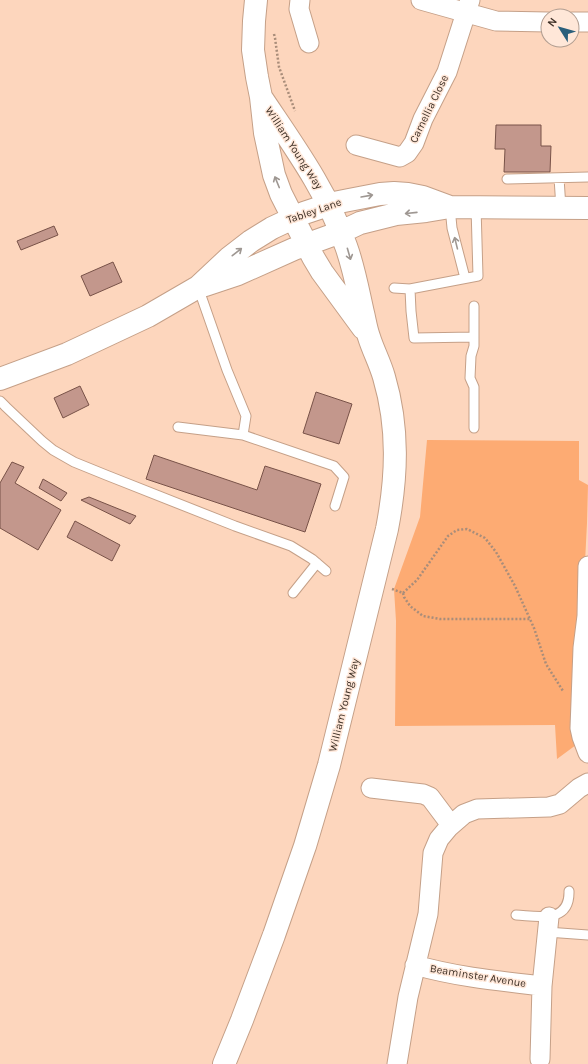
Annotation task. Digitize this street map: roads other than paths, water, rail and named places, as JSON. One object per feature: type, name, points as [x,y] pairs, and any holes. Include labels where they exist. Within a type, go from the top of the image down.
[{"type":"main road","name":"William Young Way","points":[[256,0],[253,50],[265,133],[274,175],[281,194],[322,272],[369,336]]},
{"type":"main road","name":"William Young Way","points":[[224,1064],[274,935],[307,839],[329,765],[387,529],[395,476],[393,419],[384,377],[369,336],[347,247],[329,205],[316,180],[261,97]]},
{"type":"main road","name":"Tabley Lane","points":[[198,287],[229,258],[251,241],[272,228],[293,218],[329,205],[365,196],[394,193],[423,197],[450,207]]},
{"type":"main road","name":"Tabley Lane","points":[[0,379],[60,357],[90,344],[148,316],[198,287],[238,274],[360,223],[396,214],[450,207],[588,208]]},
{"type":"street","points":[[300,0],[299,9],[309,43]]},
{"type":"street","points":[[421,0],[468,6],[496,21],[540,22]]},
{"type":"street","name":"Camellia Close","points":[[356,145],[400,157],[407,154],[414,143],[423,119],[447,72],[468,6]]},
{"type":"street","points":[[588,566],[587,616],[583,648],[580,728],[588,753]]},
{"type":"street","name":"Beaminster Avenue","points":[[396,1064],[408,997],[428,914],[433,853],[440,839],[451,825],[464,814],[477,809],[554,806],[560,804],[579,788],[588,783]]},
{"type":"street","points":[[371,788],[423,794],[430,797],[451,825]]},
{"type":"street","name":"Beaminster Avenue","points":[[540,1060],[542,986],[548,925]]},
{"type":"street","name":"Beaminster Avenue","points":[[415,965],[435,971],[487,980],[542,986]]},
{"type":"lane","points":[[507,179],[588,177]]},
{"type":"lane","points":[[559,178],[560,208]]},
{"type":"lane","points":[[450,207],[452,228],[465,278]]},
{"type":"lane","points":[[394,288],[410,289],[478,276],[476,207]]},
{"type":"lane","points":[[198,287],[227,370],[246,416],[243,435]]},
{"type":"lane","points":[[410,289],[414,338],[474,337]]},
{"type":"lane","points":[[474,306],[474,346],[471,356],[470,378],[474,387],[474,428]]},
{"type":"lane","points":[[0,401],[42,441],[53,450],[74,462],[235,526],[291,546],[317,563],[326,571]]},
{"type":"lane","points":[[178,427],[243,435],[334,466],[344,477],[335,506]]},
{"type":"lane","points":[[293,593],[317,563]]},
{"type":"lane","points":[[548,925],[566,908],[569,899],[569,891]]},
{"type":"lane","points":[[516,915],[588,935]]}]
